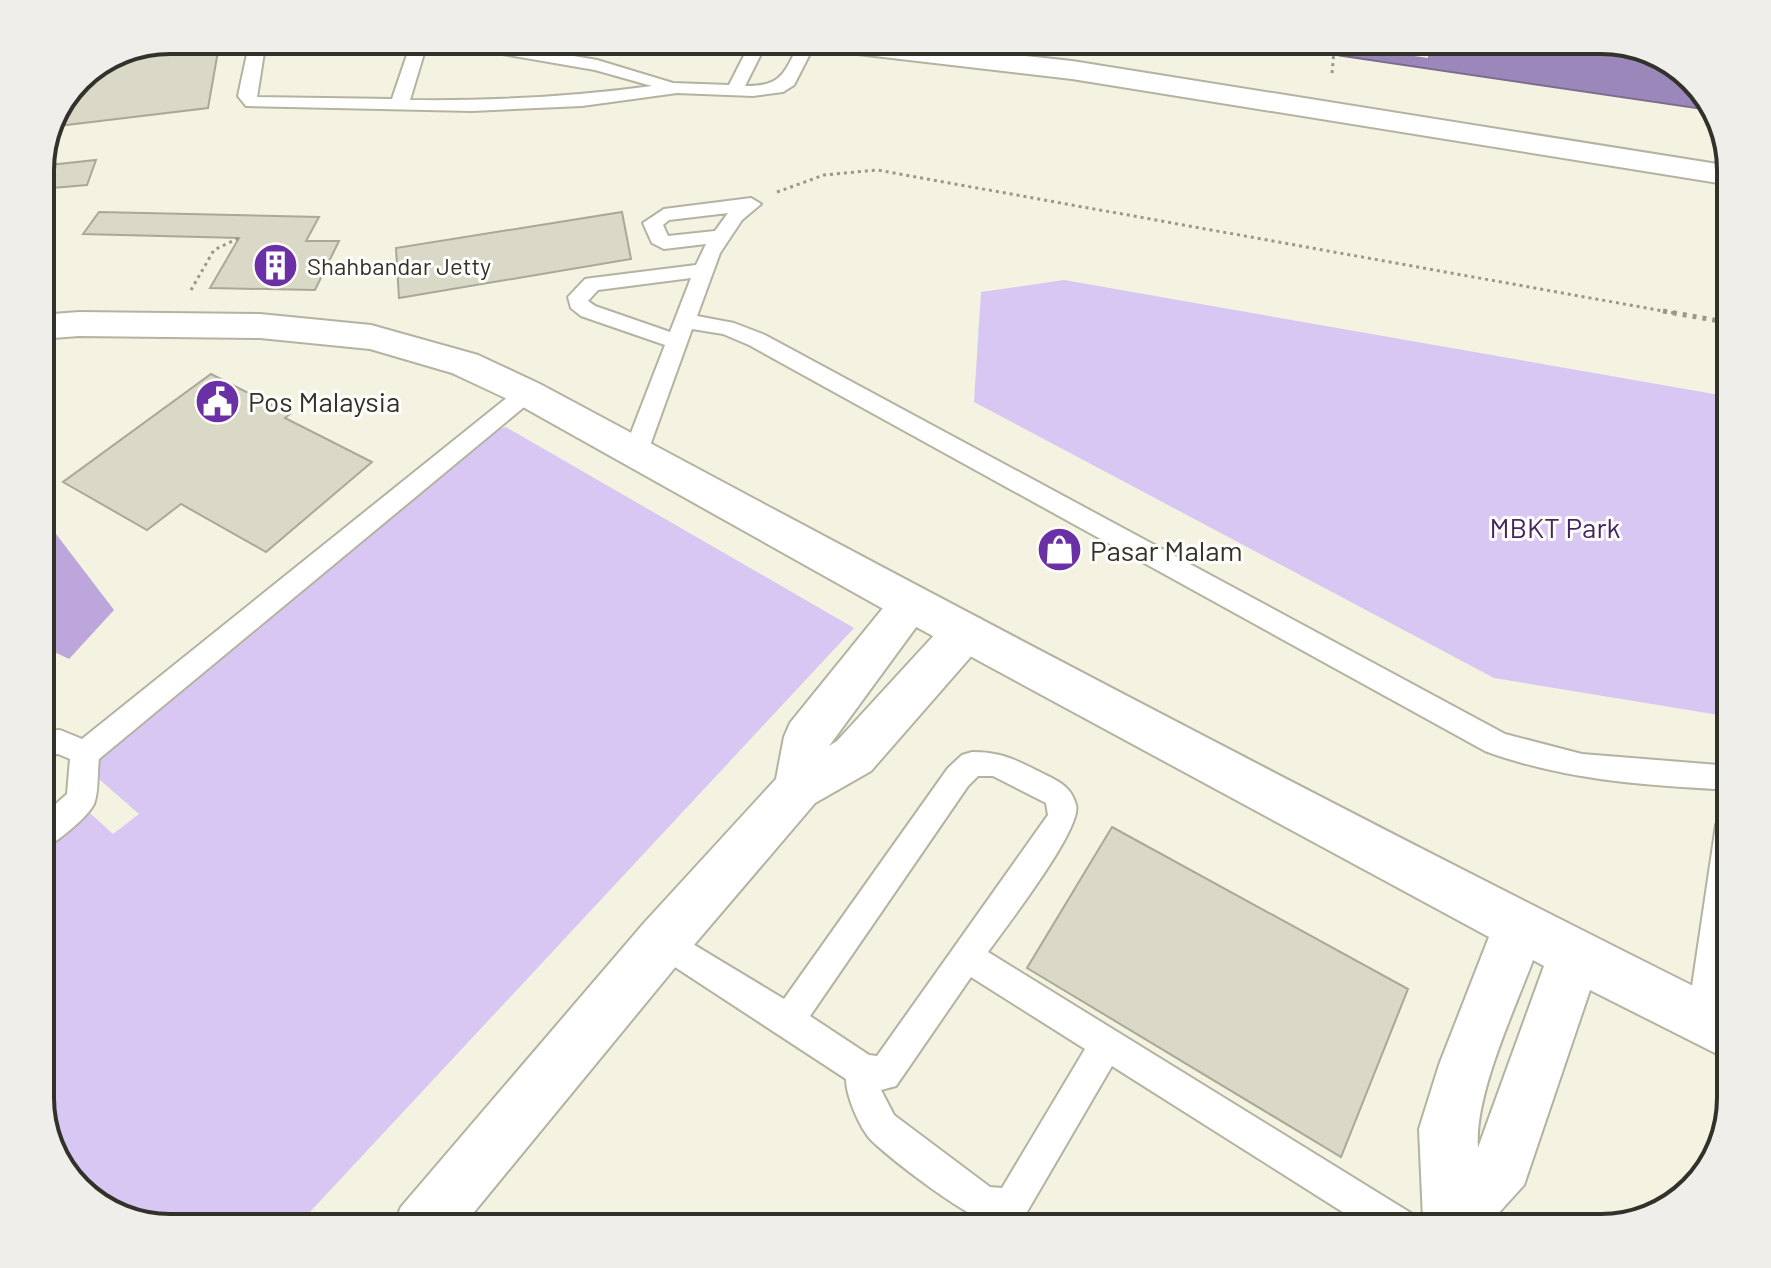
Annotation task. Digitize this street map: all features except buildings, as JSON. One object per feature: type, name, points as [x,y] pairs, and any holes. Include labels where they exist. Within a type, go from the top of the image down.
[{"type":"street","points":[[929,54],[1085,72],[1717,174]]},
{"type":"street","points":[[54,327],[260,326],[371,337],[465,364],[636,451],[911,604],[1519,926],[1717,1027]]},
{"type":"street","points":[[798,788],[807,737],[911,604]]},
{"type":"street","points":[[434,1214],[663,941],[798,788],[854,756],[965,632]]},
{"type":"street","points":[[1436,1214],[1448,1129],[1467,1065],[1519,926]]},
{"type":"street","points":[[1447,1214],[1503,1164],[1575,955]]},
{"type":"lane","points":[[255,54],[247,96],[252,102],[399,106],[582,101],[677,88],[734,91],[777,88],[788,81],[801,54]]},
{"type":"lane","points":[[399,106],[416,54]]},
{"type":"lane","points":[[533,54],[597,65],[677,88]]},
{"type":"lane","points":[[734,91],[753,54]]},
{"type":"lane","points":[[636,451],[710,253],[735,216],[751,204]]},
{"type":"lane","points":[[722,236],[664,243],[659,239],[653,223],[664,215],[751,204]]},
{"type":"lane","points":[[704,270],[592,284],[578,297],[578,303],[588,311],[681,332],[727,328],[757,340],[1495,743],[1524,755],[1592,769],[1717,777]]},
{"type":"lane","points":[[54,824],[81,800],[85,753],[527,393]]},
{"type":"lane","points":[[54,742],[85,753]]},
{"type":"lane","points":[[663,941],[863,1071],[884,1074],[1063,816],[1056,794],[996,764],[972,764],[958,777],[788,1020]]},
{"type":"lane","points":[[967,957],[1106,1045],[1415,1214]]},
{"type":"lane","points":[[863,1071],[863,1089],[882,1127],[978,1199],[994,1206],[1012,1205],[1106,1045]]},
{"type":"path","points":[[1332,73],[1334,54]]},
{"type":"path","points":[[751,204],[824,175],[877,170],[1717,320]]},
{"type":"path","points":[[171,325],[214,250],[239,238]]},
{"type":"green space","name":"MBKT Park","points":[[1064,280],[1717,395],[1717,715],[1494,678],[974,402],[981,292]]},
{"type":"green space","points":[[506,427],[854,628],[308,1214],[170,1214],[133,1208],[99,1190],[88,1180],[66,1149],[58,1128],[54,1106],[54,811],[71,796],[113,834],[139,814],[92,773],[89,741],[479,435]]},
{"type":"shaded area","points":[[1329,54],[1624,56],[1652,66],[1672,78],[1698,108]]},
{"type":"shaded area","points":[[54,531],[114,610],[69,659],[54,652]]},
{"type":"pier","points":[[1326,54],[1339,54],[1338,59],[1326,57]]},
{"type":"pier","points":[[1401,54],[1428,54],[1428,58]]},
{"type":"place","name":"Shahbandar Jetty","points":[[276,265]]},
{"type":"place","name":"Pos Malaysia","points":[[217,401]]},
{"type":"place","name":"Pasar Malam","points":[[1059,550]]}]
